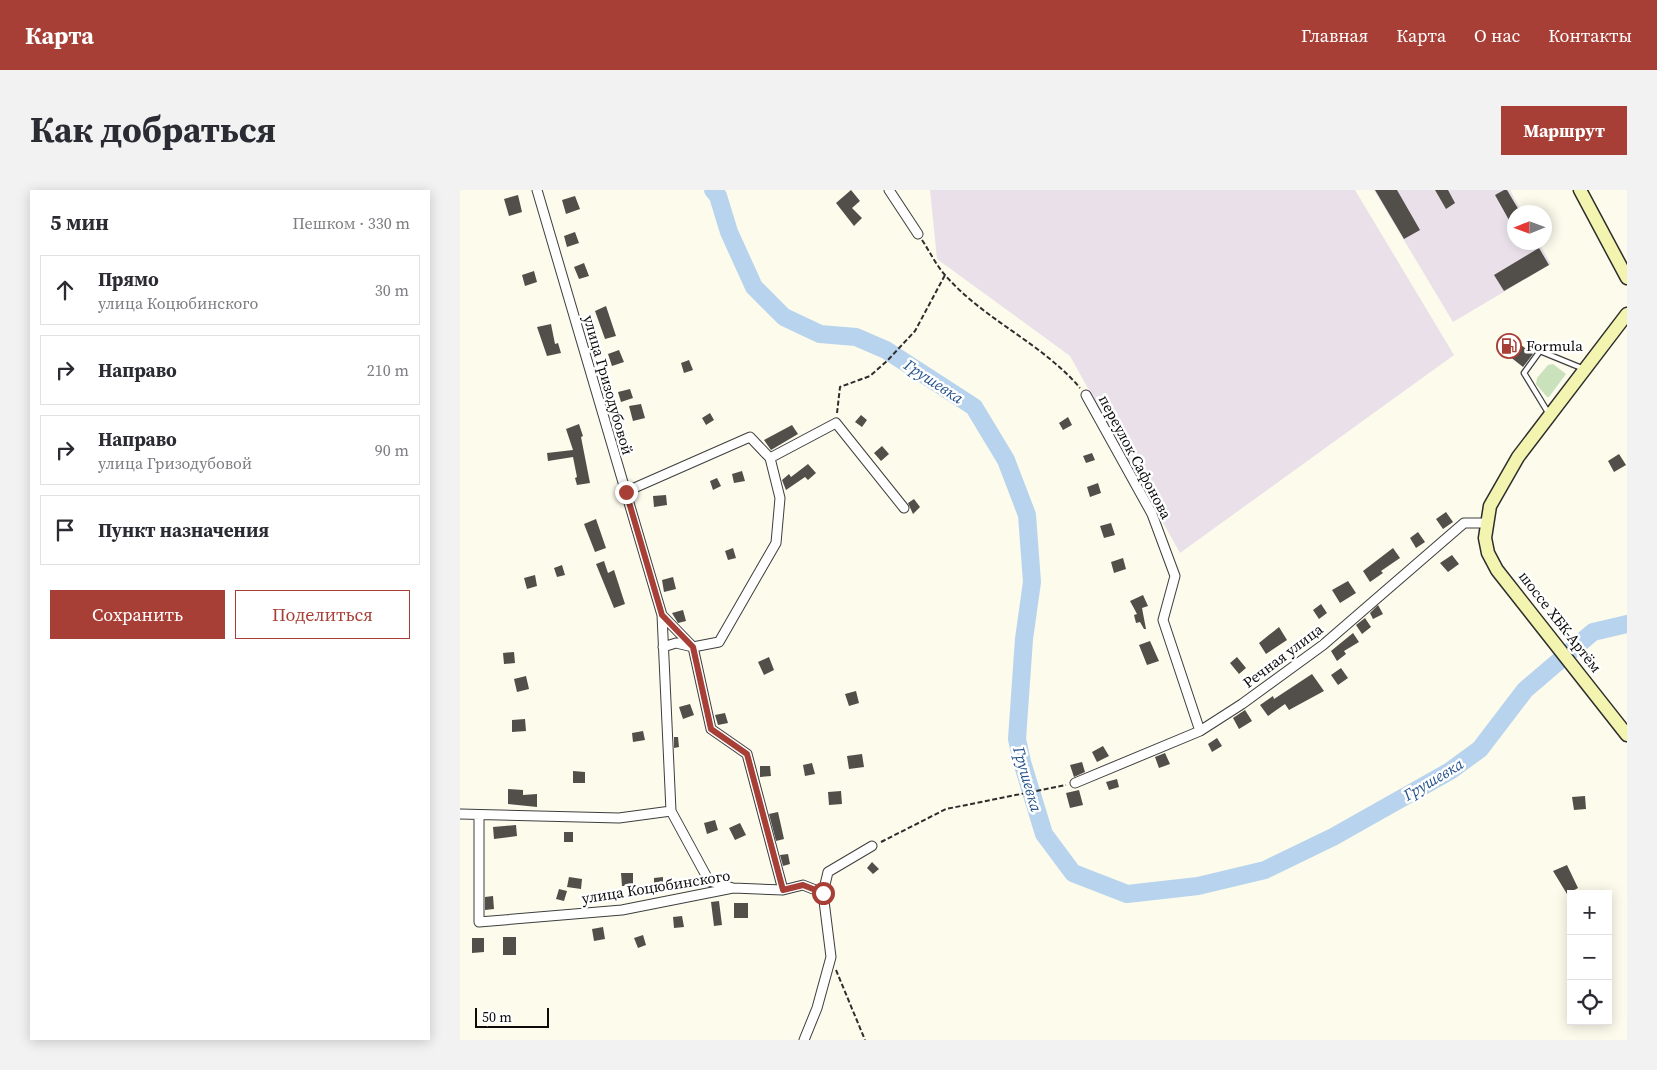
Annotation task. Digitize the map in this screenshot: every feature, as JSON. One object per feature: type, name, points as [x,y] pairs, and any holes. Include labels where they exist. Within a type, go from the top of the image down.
[{"type":"main road","points":[[1580,190],[1627,278]]},
{"type":"main road","points":[[1486,523],[1490,506],[1518,457],[1627,314]]},
{"type":"main road","name":"шоссе ХБК-Артём","points":[[1486,523],[1488,553],[1497,570],[1552,636],[1627,735]]},
{"type":"street","name":"улица Гризодубовой","points":[[537,190],[662,615],[670,811],[709,881],[733,888]]},
{"type":"street","points":[[889,190],[918,234]]},
{"type":"street","name":"переулок Сафонова","points":[[1086,395],[1152,514],[1175,576],[1163,620],[1200,731]]},
{"type":"street","points":[[770,458],[836,423],[904,508]]},
{"type":"street","points":[[626,492],[750,437],[770,458],[780,498],[776,543],[719,642],[693,647],[676,643],[663,647]]},
{"type":"street","name":"Речная улица","points":[[1075,783],[1200,731],[1323,645],[1464,523],[1486,523]]},
{"type":"street","points":[[662,615],[693,647],[711,729],[747,754],[783,890]]},
{"type":"street","points":[[460,814],[479,816],[619,818],[670,811]]},
{"type":"street","name":"улица Коцюбинского","points":[[479,816],[479,922],[622,910],[733,888],[783,890],[803,885],[823,893]]},
{"type":"street","points":[[804,1040],[818,1008],[831,957],[823,893],[828,872],[872,846]]},
{"type":"lane","points":[[1550,415],[1524,373],[1540,351],[1585,369]]},
{"type":"path","points":[[918,234],[945,275],[983,309],[1063,368],[1086,395]]},
{"type":"path","points":[[836,423],[840,387],[870,376],[887,361],[915,331],[945,275]]},
{"type":"path","points":[[872,846],[946,809],[1075,783]]},
{"type":"path","points":[[831,957],[865,1040]]},
{"type":"shaded area","points":[[930,190],[1355,190],[1454,355],[1180,553],[1070,356],[937,259]]},
{"type":"shaded area","points":[[1374,190],[1510,190],[1518,205],[1507,205],[1507,250],[1543,250],[1551,264],[1453,322]]},
{"type":"green space","points":[[1553,364],[1566,374],[1549,397],[1547,397],[1536,384],[1537,378],[1548,365]]},
{"type":"building","points":[[851,190],[860,201],[852,208],[862,218],[854,226],[836,203]]},
{"type":"building","points":[[1375,190],[1397,190],[1420,230],[1404,239]]},
{"type":"building","points":[[1435,190],[1448,190],[1455,203],[1446,209]]},
{"type":"building","points":[[1507,190],[1516,205],[1507,205],[1507,216],[1495,195]]},
{"type":"building","points":[[518,195],[522,212],[509,216],[504,199]]},
{"type":"building","points":[[575,196],[580,209],[566,214],[562,200]]},
{"type":"building","points":[[575,232],[579,243],[567,247],[564,236]]},
{"type":"building","points":[[1536,250],[1540,250],[1549,265],[1504,291],[1494,275]]},
{"type":"building","points":[[584,263],[589,276],[579,279],[574,267]]},
{"type":"building","points":[[534,271],[537,282],[525,286],[522,275]]},
{"type":"building","points":[[606,306],[616,336],[605,339],[595,311]]},
{"type":"building","points":[[551,324],[555,344],[558,343],[561,353],[547,356],[537,327]]},
{"type":"building","points":[[1509,336],[1533,354],[1523,367],[1499,348]]},
{"type":"building","points":[[619,350],[624,362],[612,366],[608,354]]},
{"type":"building","points":[[689,360],[693,370],[684,373],[681,363]]},
{"type":"building","points":[[630,389],[633,398],[621,402],[618,392]]},
{"type":"building","points":[[641,404],[645,418],[633,421],[629,406]]},
{"type":"building","points":[[710,413],[714,420],[706,425],[702,418]]},
{"type":"building","points":[[861,415],[867,420],[862,427],[855,422]]},
{"type":"building","points":[[1068,417],[1072,425],[1063,430],[1059,423]]},
{"type":"building","points":[[579,424],[583,436],[581,437],[590,483],[577,485],[573,457],[548,461],[547,453],[573,450],[566,429]]},
{"type":"building","points":[[792,425],[798,434],[771,450],[764,440]]},
{"type":"building","points":[[882,446],[889,454],[881,461],[874,453]]},
{"type":"building","points":[[1092,453],[1095,460],[1086,463],[1083,456]]},
{"type":"building","points":[[1619,454],[1626,465],[1614,472],[1608,461]]},
{"type":"building","points":[[808,464],[816,473],[808,480],[805,477],[786,490],[782,480],[789,474],[791,477]]},
{"type":"building","points":[[742,471],[745,481],[734,483],[732,474]]},
{"type":"building","points":[[717,478],[721,486],[713,490],[710,481]]},
{"type":"building","points":[[1098,483],[1101,493],[1090,497],[1087,487]]},
{"type":"building","points":[[666,495],[667,505],[654,507],[653,496]]},
{"type":"building","points":[[914,499],[920,507],[913,514],[908,503]]},
{"type":"building","points":[[1446,512],[1453,522],[1443,529],[1436,519]]},
{"type":"building","points":[[596,519],[606,548],[595,552],[584,524]]},
{"type":"building","points":[[1111,523],[1115,535],[1104,538],[1100,526]]},
{"type":"building","points":[[1418,532],[1425,542],[1416,548],[1410,538]]},
{"type":"building","points":[[733,548],[736,558],[728,560],[725,551]]},
{"type":"building","points":[[1393,548],[1400,558],[1381,571],[1383,573],[1370,582],[1363,571]]},
{"type":"building","points":[[1452,555],[1459,564],[1448,572],[1440,563]]},
{"type":"building","points":[[1123,558],[1126,569],[1114,573],[1111,562]]},
{"type":"building","points":[[604,561],[608,573],[614,570],[625,604],[614,608],[596,564]]},
{"type":"building","points":[[562,565],[565,575],[557,577],[554,568]]},
{"type":"building","points":[[535,575],[537,586],[527,589],[524,578]]},
{"type":"building","points":[[673,577],[676,589],[664,592],[662,580]]},
{"type":"building","points":[[1348,581],[1356,593],[1340,603],[1332,590]]},
{"type":"building","points":[[1143,595],[1148,606],[1142,608],[1146,629],[1144,629],[1140,622],[1136,623],[1134,615],[1137,614],[1130,601]]},
{"type":"building","points":[[1321,604],[1327,613],[1319,619],[1313,610]]},
{"type":"building","points":[[1378,605],[1383,614],[1373,619],[1370,613]]},
{"type":"building","points":[[683,610],[686,621],[678,623],[672,613]]},
{"type":"building","points":[[1365,618],[1371,627],[1362,634],[1356,625]]},
{"type":"building","points":[[1279,627],[1287,640],[1266,654],[1259,643]]},
{"type":"building","points":[[1353,633],[1359,642],[1344,651],[1346,654],[1337,661],[1331,651]]},
{"type":"building","points":[[1150,641],[1159,661],[1147,665],[1139,645]]},
{"type":"building","points":[[514,652],[515,663],[504,664],[503,653]]},
{"type":"building","points":[[769,657],[774,670],[764,675],[758,662]]},
{"type":"building","points":[[1237,657],[1246,668],[1239,674],[1230,663]]},
{"type":"building","points":[[1341,668],[1348,678],[1338,685],[1331,675]]},
{"type":"building","points":[[1312,674],[1324,691],[1289,710],[1285,704],[1268,716],[1260,705],[1273,696],[1274,699]]},
{"type":"building","points":[[526,676],[529,689],[517,692],[514,679]]},
{"type":"building","points":[[856,691],[859,703],[849,706],[845,694]]},
{"type":"building","points":[[690,704],[694,715],[683,719],[679,707]]},
{"type":"building","points":[[1245,710],[1252,721],[1239,729],[1233,718]]},
{"type":"building","points":[[725,713],[728,723],[718,725],[715,715]]},
{"type":"building","points":[[525,719],[526,731],[512,732],[512,720]]},
{"type":"building","points":[[643,731],[645,740],[633,742],[632,733]]},
{"type":"building","points":[[674,737],[678,737],[679,747],[674,748]]},
{"type":"building","points":[[1217,738],[1222,746],[1212,752],[1208,744]]},
{"type":"building","points":[[1103,746],[1109,756],[1097,762],[1092,752]]},
{"type":"building","points":[[1165,753],[1170,764],[1159,768],[1155,757]]},
{"type":"building","points":[[862,754],[864,767],[849,769],[847,756]]},
{"type":"building","points":[[1082,762],[1085,772],[1074,777],[1070,765]]},
{"type":"building","points":[[812,763],[815,774],[805,776],[803,765]]},
{"type":"building","points":[[760,766],[770,766],[771,776],[760,777]]},
{"type":"building","points":[[573,771],[585,772],[585,783],[573,783]]},
{"type":"building","points":[[1117,779],[1119,787],[1109,790],[1106,782]]},
{"type":"building","points":[[508,789],[523,790],[523,795],[537,794],[537,807],[508,804]]},
{"type":"building","points":[[1079,790],[1083,805],[1070,808],[1066,793]]},
{"type":"building","points":[[841,791],[842,804],[829,805],[828,792]]},
{"type":"building","points":[[1585,796],[1586,809],[1574,810],[1572,797]]},
{"type":"building","points":[[778,812],[784,839],[776,841],[769,814]]},
{"type":"building","points":[[715,820],[718,830],[707,834],[704,823]]},
{"type":"building","points":[[740,823],[746,835],[735,840],[729,828]]},
{"type":"building","points":[[516,825],[517,836],[494,839],[493,827]]},
{"type":"building","points":[[564,832],[573,832],[573,842],[564,842]]},
{"type":"building","points":[[788,854],[790,864],[783,866],[780,855]]},
{"type":"building","points":[[872,862],[879,869],[873,874],[867,868]]},
{"type":"building","points":[[1567,865],[1578,888],[1567,890],[1567,894],[1553,871]]},
{"type":"building","points":[[621,873],[633,873],[633,886],[622,886]]},
{"type":"building","points":[[569,877],[582,879],[581,889],[567,887]]},
{"type":"building","points":[[663,877],[663,887],[654,888],[654,878]]},
{"type":"building","points":[[559,889],[567,891],[564,901],[556,899]]},
{"type":"building","points":[[493,896],[494,909],[485,910],[485,897]]},
{"type":"building","points":[[719,901],[722,925],[714,926],[711,902]]},
{"type":"building","points":[[734,903],[748,903],[748,918],[734,918]]},
{"type":"building","points":[[682,916],[684,927],[674,928],[673,917]]},
{"type":"building","points":[[603,927],[605,939],[594,941],[592,929]]},
{"type":"building","points":[[643,935],[646,945],[638,948],[634,938]]},
{"type":"building","points":[[503,937],[516,937],[516,955],[503,955]]},
{"type":"building","points":[[472,938],[484,938],[484,952],[472,953]]},
{"type":"waterway","name":"Грушевка","points":[[713,190],[718,196],[729,232],[754,287],[784,317],[820,334],[856,337],[886,350],[974,407],[1006,460],[1027,515],[1032,582],[1024,639],[1017,739],[1044,834],[1073,873],[1127,894],[1198,886],[1265,870],[1333,837],[1450,771],[1480,749],[1525,690],[1593,632],[1627,624]]},
{"type":"place","name":"Formula","points":[[1509,346]]},
{"type":"route","points":[[626,492],[662,615],[693,647],[711,729],[747,754],[783,890],[803,885],[823,893]]}]
